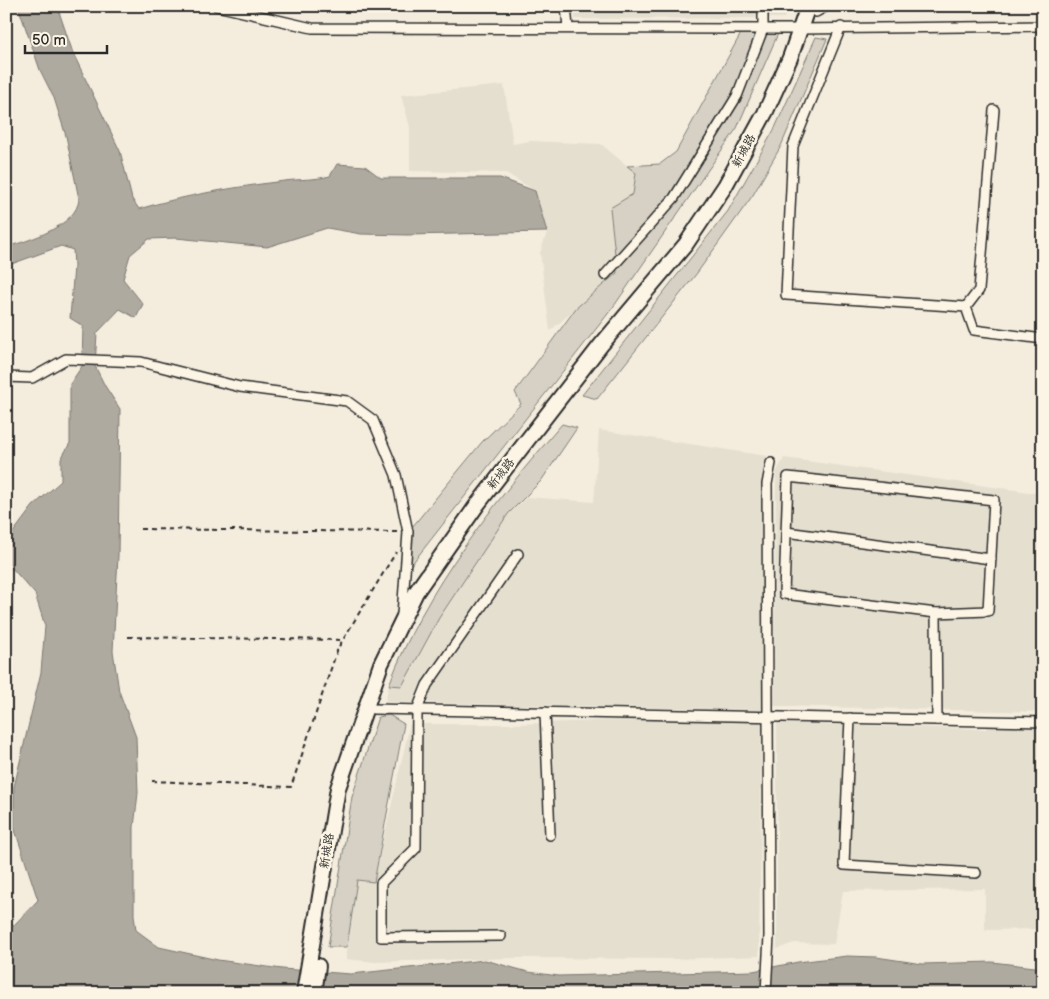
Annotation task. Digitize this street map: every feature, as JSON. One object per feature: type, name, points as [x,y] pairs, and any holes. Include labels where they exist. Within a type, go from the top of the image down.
[{"type":"main road","name":"新城路","points":[[314,993],[313,966],[338,788],[380,664],[416,592],[477,505],[601,345],[686,244],[725,186],[817,8]]},
{"type":"main road","name":"新城路","points":[[304,993],[313,966],[346,790],[389,667],[424,596],[473,526],[608,350],[693,249],[733,190],[772,116],[798,61],[805,28]]},
{"type":"street","points":[[217,6],[312,28],[1043,26]]},
{"type":"street","points":[[566,6],[568,28]]},
{"type":"street","points":[[605,275],[674,198],[737,96],[763,28],[762,6]]},
{"type":"street","points":[[841,27],[793,146],[786,295],[966,307]]},
{"type":"street","points":[[966,307],[979,290],[994,110]]},
{"type":"street","points":[[966,307],[974,330],[1043,339]]},
{"type":"street","points":[[6,377],[32,378],[66,359],[141,362],[240,387],[347,401],[373,420],[396,476],[408,532],[401,623]]},
{"type":"street","points":[[766,993],[768,936],[767,484],[771,463]]},
{"type":"street","points":[[788,477],[994,500],[991,559],[988,611],[936,613],[784,594],[788,477]]},
{"type":"street","points":[[786,532],[991,559]]},
{"type":"street","points":[[500,936],[381,937],[381,883],[416,848],[417,710],[427,685],[518,554]]},
{"type":"street","points":[[936,613],[937,720]]},
{"type":"street","points":[[374,709],[1043,722]]},
{"type":"street","points":[[545,712],[550,835]]},
{"type":"street","points":[[850,718],[844,865],[976,872]]},
{"type":"path","points":[[140,529],[408,532]]},
{"type":"path","points":[[152,781],[291,787],[338,648],[408,532]]},
{"type":"path","points":[[128,637],[344,640]]},
{"type":"shaded area","points":[[18,6],[57,6],[73,53],[120,151],[132,199],[139,209],[229,189],[330,176],[337,164],[365,166],[381,178],[500,178],[535,191],[547,232],[407,235],[361,234],[327,228],[267,247],[176,238],[149,239],[130,255],[123,279],[143,304],[136,318],[120,309],[97,333],[95,366],[120,409],[118,556],[113,651],[119,691],[136,737],[138,793],[134,827],[134,915],[136,930],[159,947],[218,960],[282,969],[351,974],[485,960],[528,972],[559,976],[753,971],[798,962],[847,956],[876,957],[923,964],[992,962],[1043,968],[1043,993],[6,993],[6,924],[14,925],[38,900],[14,827],[14,787],[41,672],[45,626],[35,594],[11,567],[6,555],[6,542],[33,506],[61,481],[61,459],[70,443],[70,384],[82,366],[83,326],[70,318],[74,266],[73,250],[61,246],[6,266],[6,247],[50,231],[61,224],[76,209],[79,199],[66,136],[54,98],[40,70]]},
{"type":"shaded area","points":[[574,6],[788,6],[784,18],[575,19]]},
{"type":"shaded area","points":[[837,6],[992,6],[837,10]]},
{"type":"shaded area","points":[[744,28],[780,29],[737,128],[614,306],[404,574],[408,532],[482,442],[521,404],[515,392],[576,308],[617,273],[610,208],[633,194],[636,173],[627,166],[660,164],[676,152]]},
{"type":"shaded area","points":[[816,37],[827,39],[781,146],[753,195],[697,273],[597,399],[582,395],[728,211],[775,128]]},
{"type":"shaded area","points":[[504,85],[513,144],[530,141],[601,144],[636,173],[633,194],[610,209],[617,273],[550,331],[540,253],[547,232],[535,191],[506,173],[410,171],[410,127],[401,95]]},
{"type":"shaded area","points":[[562,424],[577,428],[541,481],[508,514],[439,618],[402,686],[389,685],[404,649],[442,580],[487,515]]},
{"type":"shaded area","points":[[599,430],[767,456],[762,528],[763,710],[385,702],[389,685],[402,686],[439,618],[508,514],[527,497],[594,502]]},
{"type":"shaded area","points":[[784,458],[1043,494],[1043,712],[774,706],[776,473]]},
{"type":"shaded area","points":[[389,715],[404,724],[374,882],[357,880],[347,947],[328,947],[352,797],[378,717]]},
{"type":"shaded area","points":[[677,718],[762,721],[759,956],[676,959],[516,958],[375,962],[346,959],[357,880],[374,881],[410,724],[516,724]]},
{"type":"shaded area","points":[[986,721],[1043,722],[1043,929],[985,930],[985,889],[843,891],[834,944],[794,943],[777,949],[777,723],[986,729]]}]
